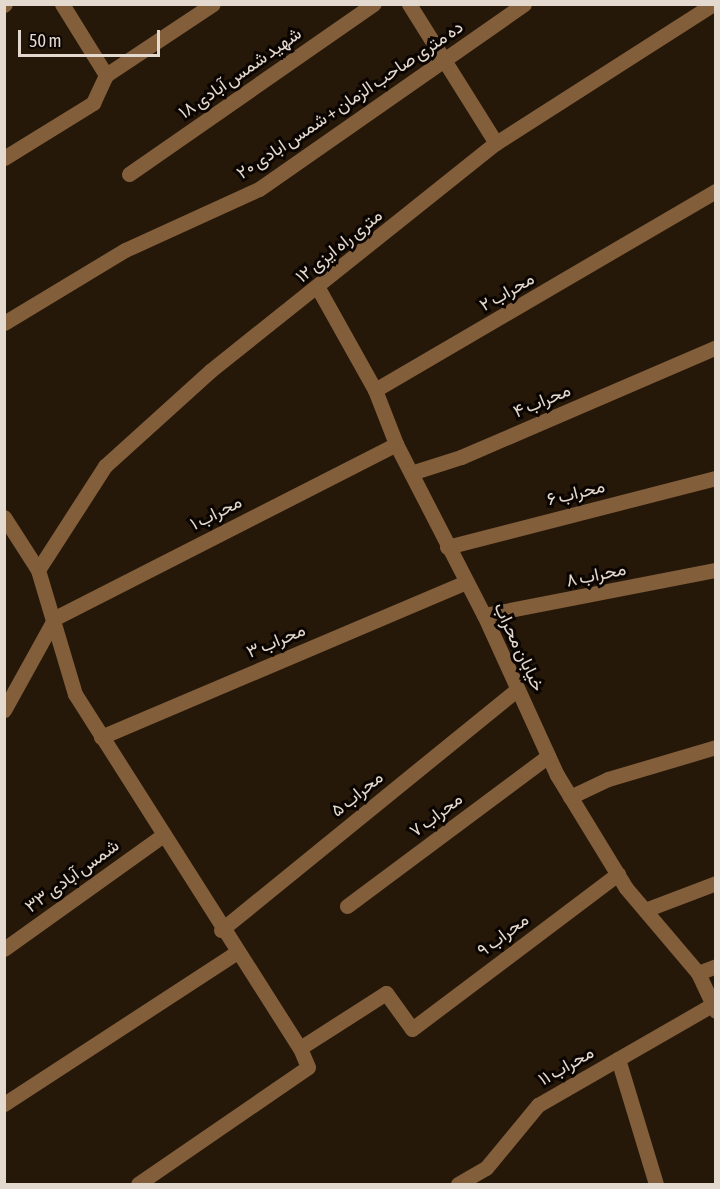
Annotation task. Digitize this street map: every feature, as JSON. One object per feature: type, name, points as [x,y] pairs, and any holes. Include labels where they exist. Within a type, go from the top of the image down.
[{"type":"street","points":[[62,4],[106,75]]},
{"type":"street","points":[[4,158],[93,103],[106,75],[213,4]]},
{"type":"street","name":"شهید شمس آبادی ۱۸","points":[[129,174],[374,4]]},
{"type":"street","points":[[409,4],[496,143]]},
{"type":"street","name":"ده متری صاحب الزمان + شمس ابادی ۲۰","points":[[4,322],[125,250],[259,189],[524,4]]},
{"type":"street","name":"۱۲ متری راه ایزی","points":[[38,570],[105,466],[210,371],[318,288],[496,143],[713,4]]},
{"type":"street","name":"محراب ۲","points":[[375,390],[716,191]]},
{"type":"street","name":"خیابان محراب","points":[[318,288],[375,390],[396,444],[484,615],[548,756],[618,874],[698,973],[714,1008]]},
{"type":"street","name":"محراب ۴","points":[[411,473],[687,362],[716,347]]},
{"type":"street","name":"محراب ۱","points":[[55,618],[396,444]]},
{"type":"street","name":"محراب ۶","points":[[447,547],[716,478]]},
{"type":"street","points":[[4,517],[38,570],[55,618],[75,694],[220,930],[300,1048],[308,1067],[227,1121],[138,1185]]},
{"type":"street","name":"محراب ۸","points":[[484,615],[716,570]]},
{"type":"street","name":"محراب ۳","points":[[101,737],[466,582]]},
{"type":"street","points":[[4,710],[55,618]]},
{"type":"street","name":"محراب ۵","points":[[220,930],[518,689]]},
{"type":"street","points":[[570,796],[608,779],[716,747]]},
{"type":"street","name":"محراب ۷","points":[[347,906],[548,756]]},
{"type":"street","name":"شمس آبادی ۳۳","points":[[4,949],[162,836]]},
{"type":"street","name":"محراب ۹","points":[[300,1048],[386,993],[412,1029],[618,874]]},
{"type":"street","points":[[645,910],[716,883]]},
{"type":"street","points":[[4,1104],[236,953]]},
{"type":"street","points":[[698,973],[716,966]]},
{"type":"street","name":"محراب ۱۱","points":[[458,1185],[486,1168],[538,1105],[714,1008]]},
{"type":"street","points":[[618,1059],[656,1185]]}]
